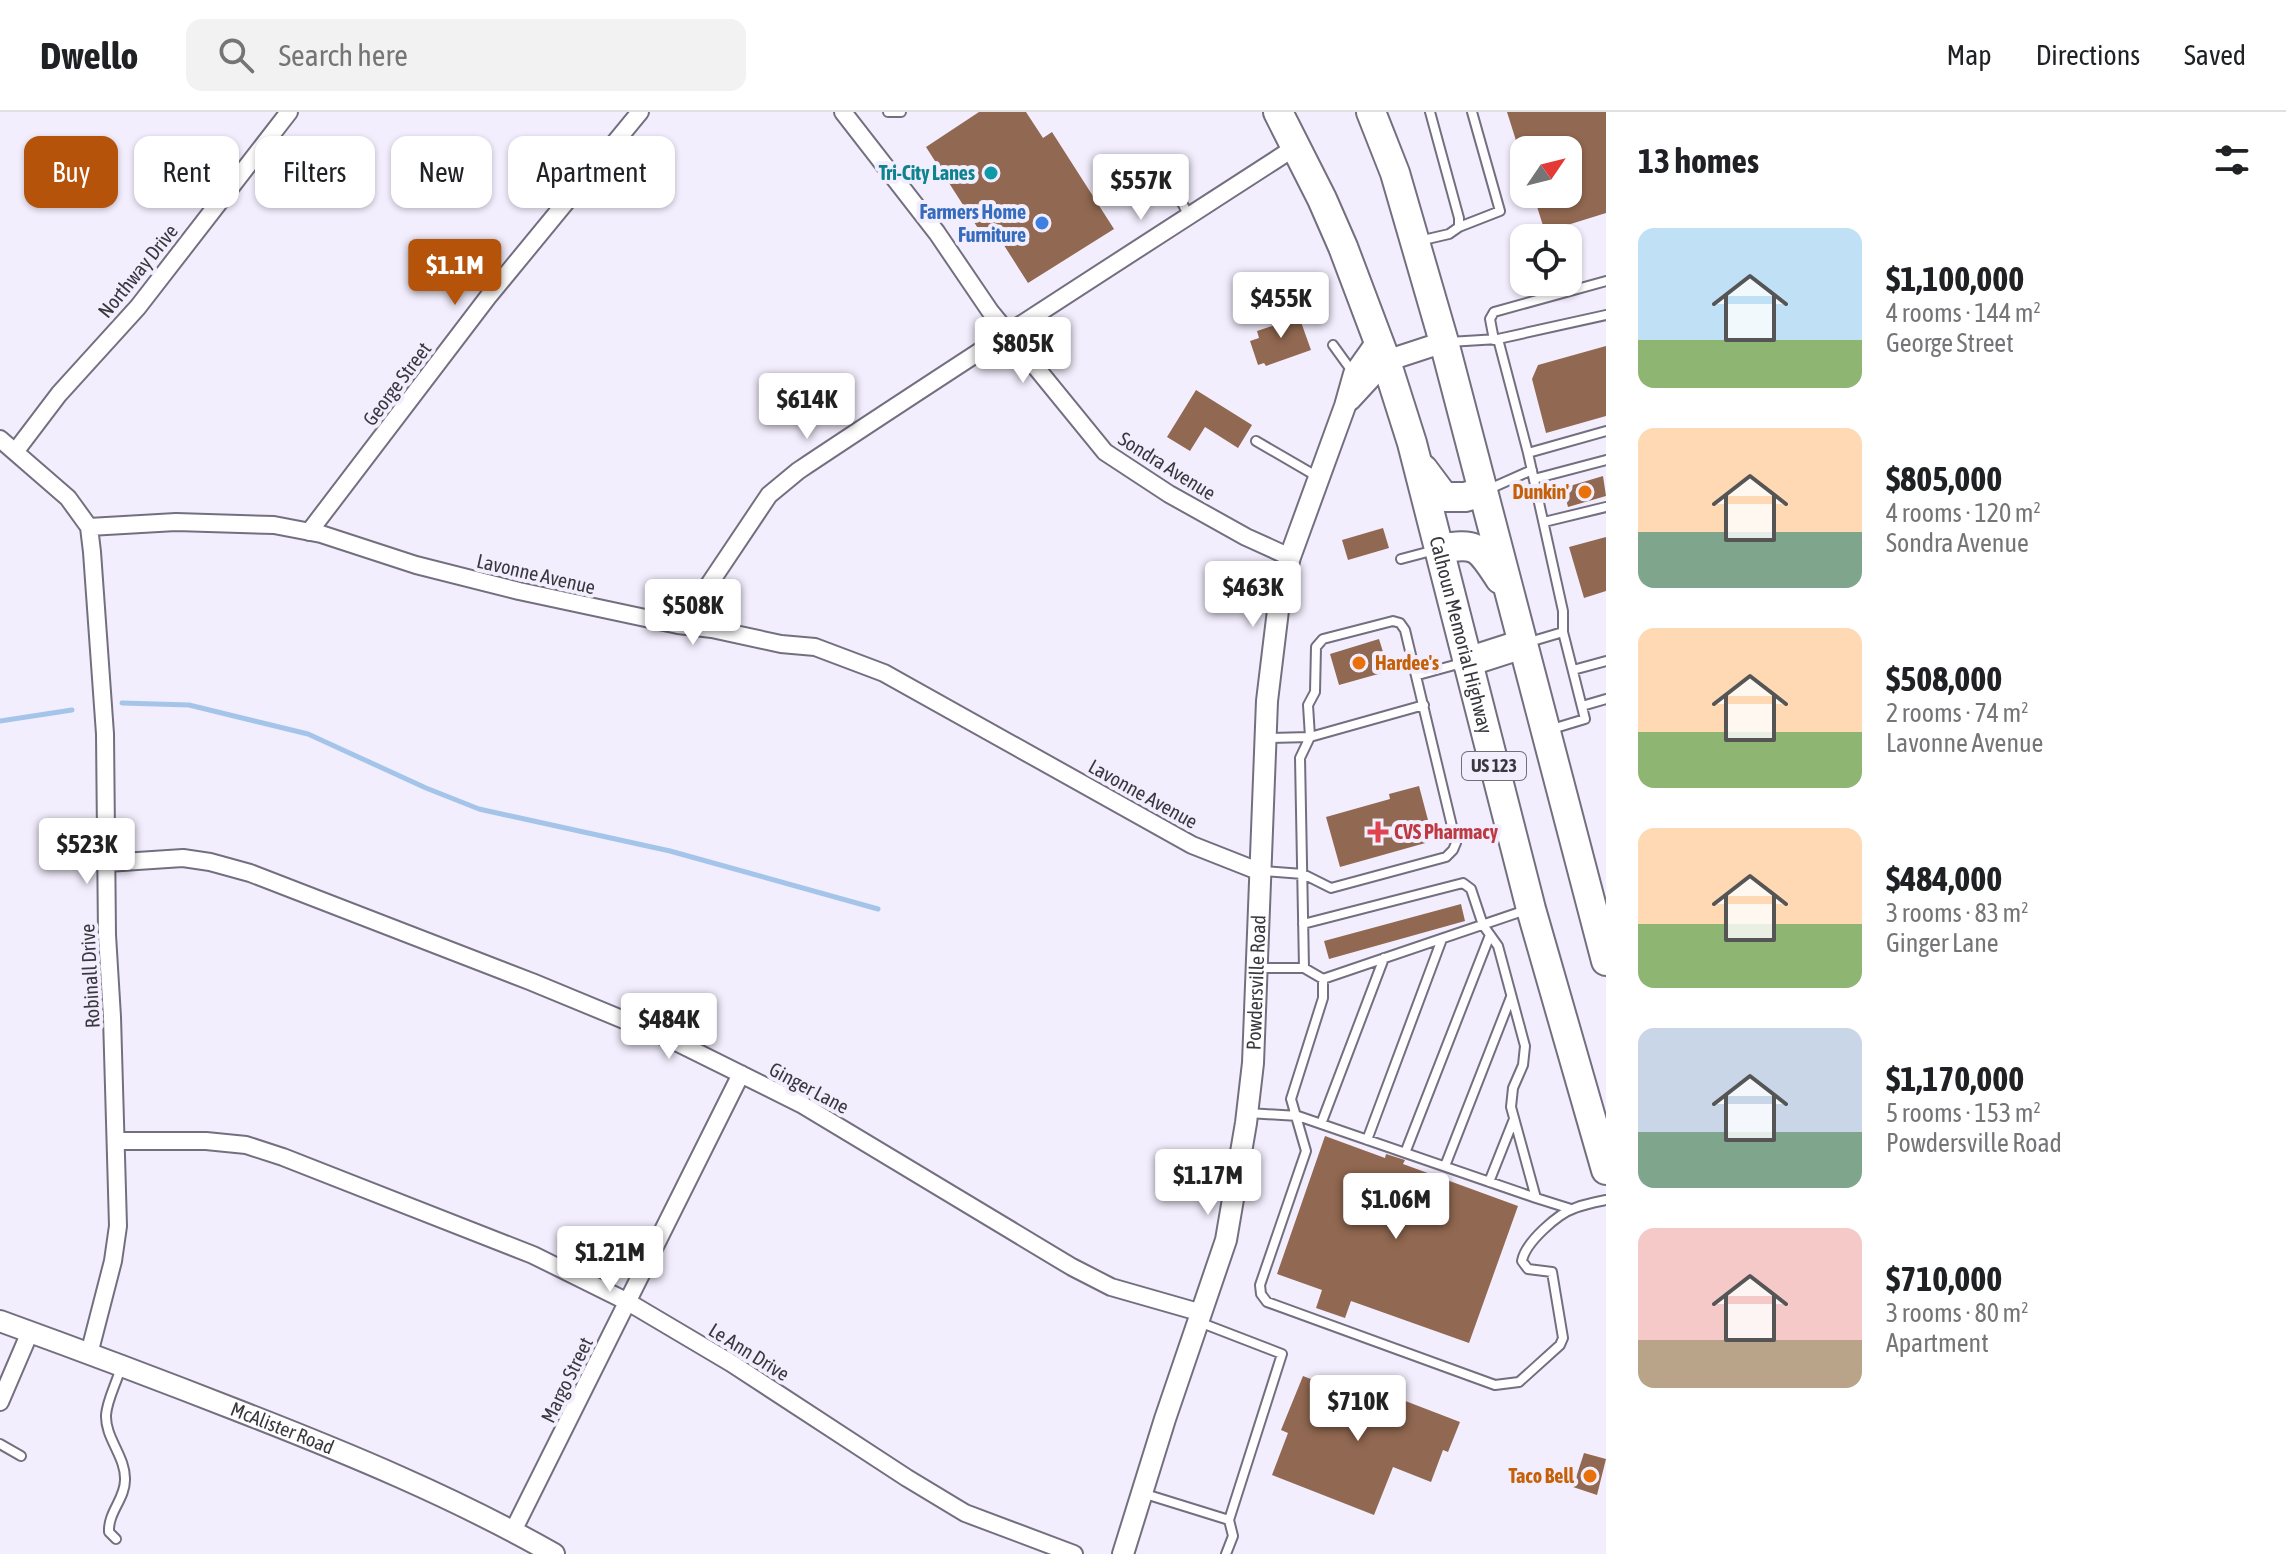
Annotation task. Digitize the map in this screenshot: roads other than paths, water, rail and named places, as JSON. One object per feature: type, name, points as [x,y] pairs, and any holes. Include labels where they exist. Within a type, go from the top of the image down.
[{"type":"highway","name":"Calhoun Memorial Highway","points":[[1278,112],[1338,235],[1382,350],[1416,459],[1531,909],[1606,1170]]},
{"type":"highway","name":"US 123","points":[[1371,112],[1395,173],[1444,342],[1545,731],[1600,917],[1606,961]]},
{"type":"highway","points":[[1416,459],[1444,497],[1465,497],[1483,492]]},
{"type":"highway","points":[[1439,549],[1475,546],[1482,551],[1511,597]]},
{"type":"highway","points":[[1467,662],[1523,644]]},
{"type":"street","name":"Northway Drive","points":[[15,452],[59,394],[138,307],[289,112]]},
{"type":"street","name":"George Street","points":[[309,532],[488,297],[640,112]]},
{"type":"street","name":"Sondra Avenue","points":[[843,112],[937,233],[1008,335],[1105,452],[1169,494],[1246,537],[1290,557]]},
{"type":"street","points":[[678,625],[769,495],[798,471],[1108,266],[1297,146]]},
{"type":"street","name":"Powdersville Road","points":[[1123,1554],[1226,1240],[1253,1063],[1258,871],[1267,701],[1279,602],[1290,557],[1354,374],[1382,350],[1444,342]]},
{"type":"street","name":"Powdersville Road","points":[[1345,406],[1382,350]]},
{"type":"street","points":[[0,439],[68,498],[89,527]]},
{"type":"street","name":"Lavonne Avenue","points":[[89,527],[176,522],[274,525],[309,532],[445,573],[678,625],[781,644],[815,647],[884,673],[1192,845],[1258,871]]},
{"type":"street","name":"Robinall Drive","points":[[89,527],[105,734],[118,1226],[113,1261],[89,1354]]},
{"type":"street","name":"Ginger Lane","points":[[107,863],[183,858],[250,873],[670,1039],[801,1104],[861,1138],[1072,1267],[1111,1287],[1200,1318]]},
{"type":"street","name":"Margo Street","points":[[513,1531],[741,1074]]},
{"type":"street","name":"Le Ann Drive","points":[[116,1141],[206,1141],[259,1149],[533,1255],[628,1302],[731,1363],[965,1513],[1074,1554]]},
{"type":"street","name":"McAlister Road","points":[[0,1321],[329,1447],[513,1531],[554,1554]]},
{"type":"street","points":[[0,1402],[30,1332]]},
{"type":"lane","points":[[888,112],[901,112]]},
{"type":"lane","points":[[1430,112],[1459,227]]},
{"type":"lane","points":[[1414,242],[1449,234],[1500,211],[1472,112]]},
{"type":"lane","points":[[1172,184],[1189,216]]},
{"type":"lane","points":[[1545,731],[1585,719],[1563,632],[1563,611],[1533,474],[1490,319],[1494,312],[1606,281]]},
{"type":"lane","points":[[1444,342],[1496,340],[1606,315]]},
{"type":"lane","points":[[1333,345],[1354,374]]},
{"type":"lane","points":[[1528,453],[1606,431]]},
{"type":"lane","points":[[1256,441],[1319,478]]},
{"type":"lane","points":[[1483,492],[1533,474],[1606,460]]},
{"type":"lane","points":[[1544,522],[1606,507]]},
{"type":"lane","points":[[1401,559],[1439,549]]},
{"type":"lane","points":[[1258,871],[1303,874],[1331,888],[1446,857],[1453,850],[1456,843],[1418,675],[1405,630],[1400,623],[1393,621],[1323,639],[1316,647],[1315,692],[1308,705],[1310,737],[1300,758],[1303,874],[1304,968]]},
{"type":"lane","points":[[1523,644],[1563,632]]},
{"type":"lane","points":[[1573,670],[1606,661]]},
{"type":"lane","points":[[1418,675],[1467,662]]},
{"type":"lane","points":[[1582,706],[1606,699]]},
{"type":"lane","points":[[1265,738],[1310,737],[1424,705]]},
{"type":"lane","points":[[1303,924],[1463,883],[1471,889],[1483,925],[1498,946],[1525,1046],[1511,1107],[1536,1198]]},
{"type":"lane","points":[[1257,968],[1304,968],[1323,979],[1531,909]]},
{"type":"lane","points":[[1405,1153],[1490,935]]},
{"type":"lane","points":[[1367,1140],[1442,939]]},
{"type":"lane","points":[[1321,1124],[1384,958]]},
{"type":"lane","points":[[1323,979],[1323,998],[1291,1099],[1306,1151],[1260,1285],[1261,1294],[1267,1302],[1495,1385],[1519,1382],[1560,1345],[1563,1338],[1552,1272],[1528,1269],[1522,1261],[1530,1242],[1571,1209],[1606,1200]]},
{"type":"lane","points":[[1445,1166],[1511,997]]},
{"type":"lane","points":[[1247,1112],[1298,1116],[1571,1209]]},
{"type":"lane","points":[[1489,1182],[1514,1118]]},
{"type":"lane","points":[[1200,1318],[1282,1354],[1229,1520],[1233,1536],[1226,1554]]},
{"type":"lane","points":[[116,1539],[109,1532],[108,1520],[125,1485],[125,1471],[106,1414],[122,1367]]},
{"type":"lane","points":[[0,1444],[21,1456]]},
{"type":"lane","points":[[1142,1493],[1229,1520]]},
{"type":"waterway","points":[[122,703],[189,705],[308,734],[479,809],[670,851],[878,909]]},
{"type":"waterway","points":[[0,721],[72,710]]},
{"type":"place","name":"Tri-City Lanes","points":[[991,173]]},
{"type":"place","name":"Farmers Home Furniture","points":[[1042,223]]},
{"type":"place","name":"Dunkin'","points":[[1585,492]]},
{"type":"place","name":"Hardee's","points":[[1359,663]]},
{"type":"place","name":"CVS Pharmacy","points":[[1378,832]]},
{"type":"place","name":"Taco Bell","points":[[1590,1476]]}]
